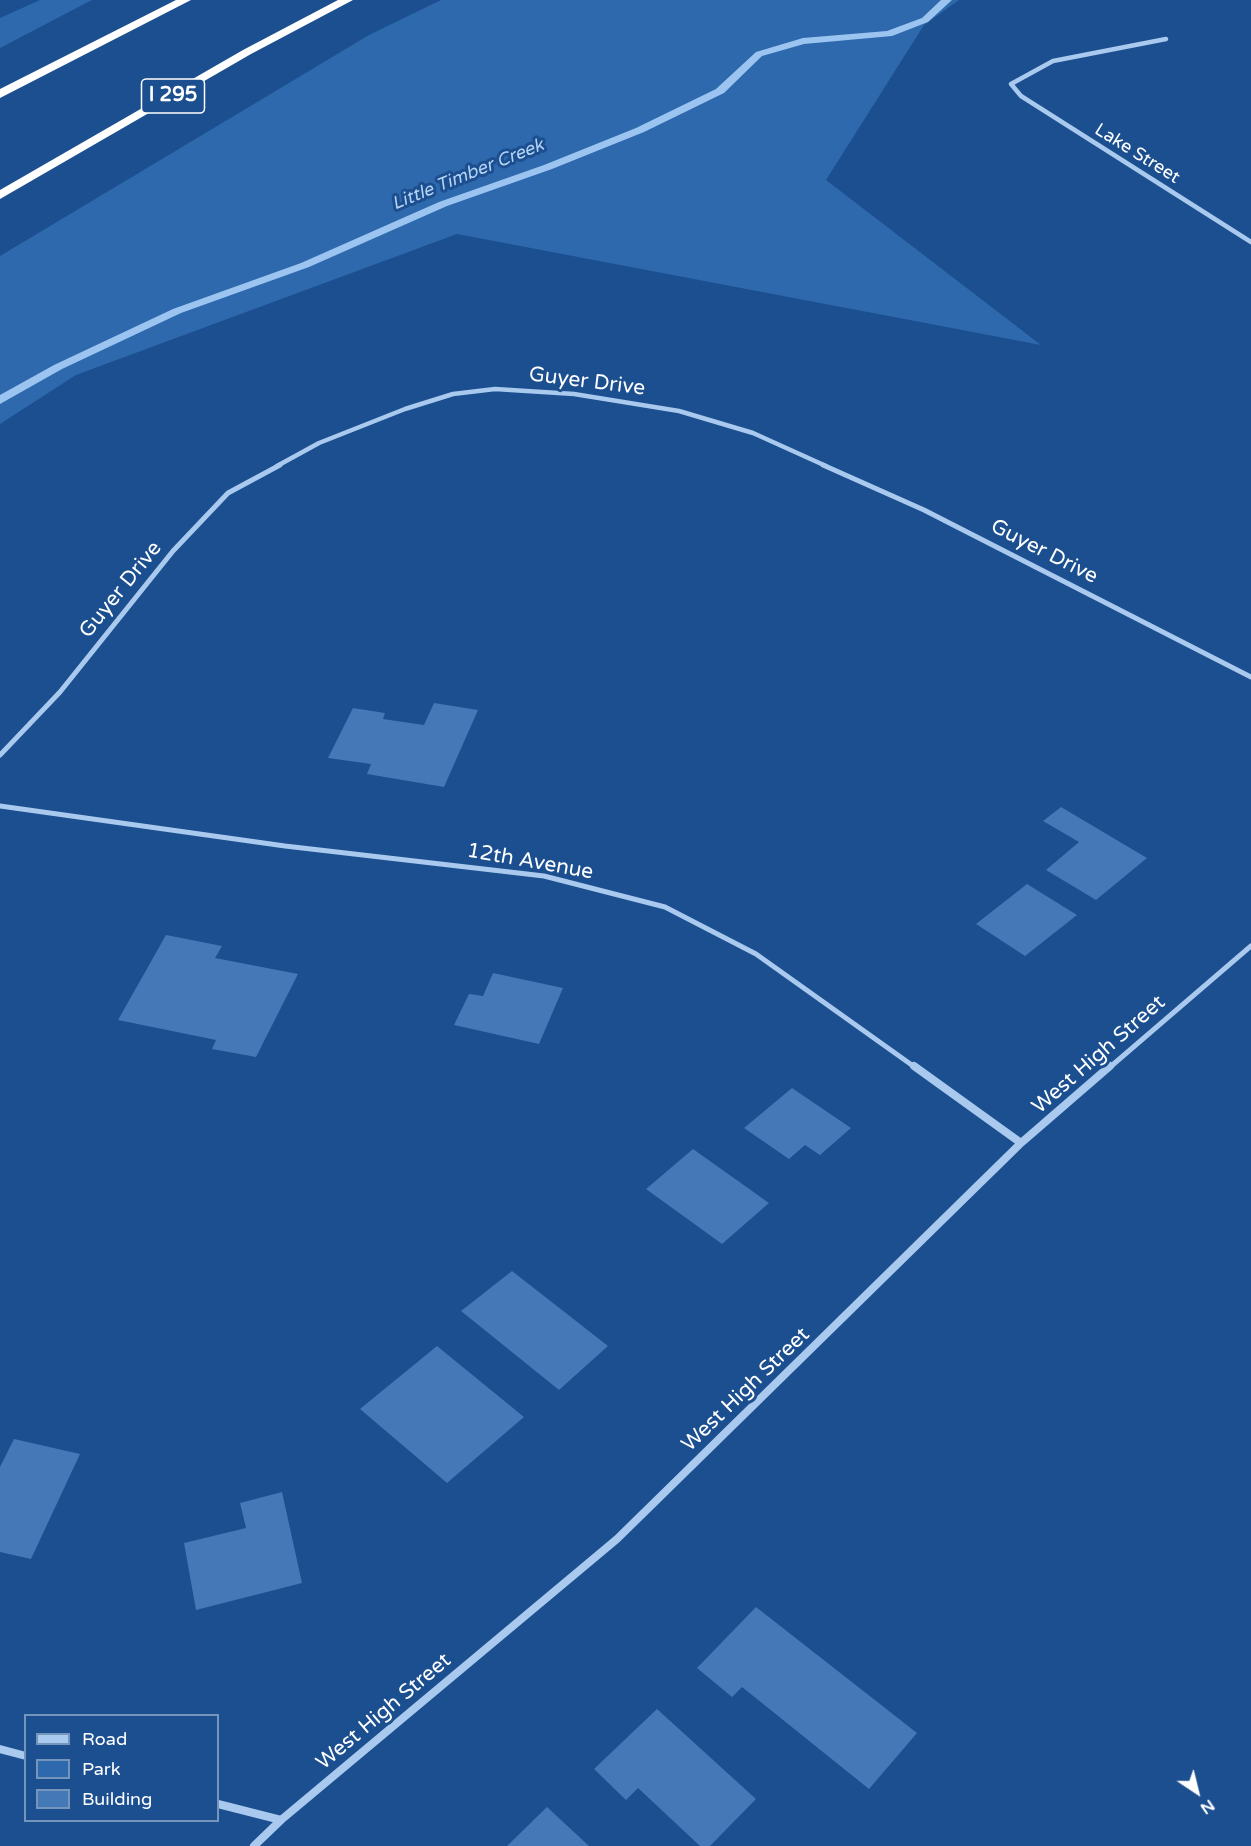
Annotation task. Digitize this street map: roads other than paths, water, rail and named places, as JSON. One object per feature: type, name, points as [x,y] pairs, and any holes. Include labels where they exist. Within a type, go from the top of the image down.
[{"type":"highway","points":[[0,94],[185,0]]},
{"type":"highway","name":"I 295","points":[[0,195],[248,52],[347,0]]},
{"type":"street","name":"Lake Street","points":[[1166,39],[1053,61],[1011,84],[1021,96],[1251,242]]},
{"type":"street","name":"Guyer Drive","points":[[0,755],[60,693],[173,551],[228,493],[319,443],[405,409],[453,394],[495,389],[574,394],[679,411],[753,433],[924,510],[1251,677]]},
{"type":"street","name":"12th Avenue","points":[[0,806],[285,846],[544,876],[665,907],[756,954],[1021,1143]]},
{"type":"street","name":"West High Street","points":[[254,1846],[281,1820],[617,1539],[1021,1143],[1251,946]]},
{"type":"street","points":[[0,1749],[24,1755]]},
{"type":"street","points":[[219,1804],[281,1820]]},
{"type":"waterway","name":"Little Timber Creek","points":[[0,400],[58,367],[177,311],[305,265],[443,204],[548,167],[640,130],[720,91],[759,54],[803,41],[889,34],[925,20],[947,0]]}]
